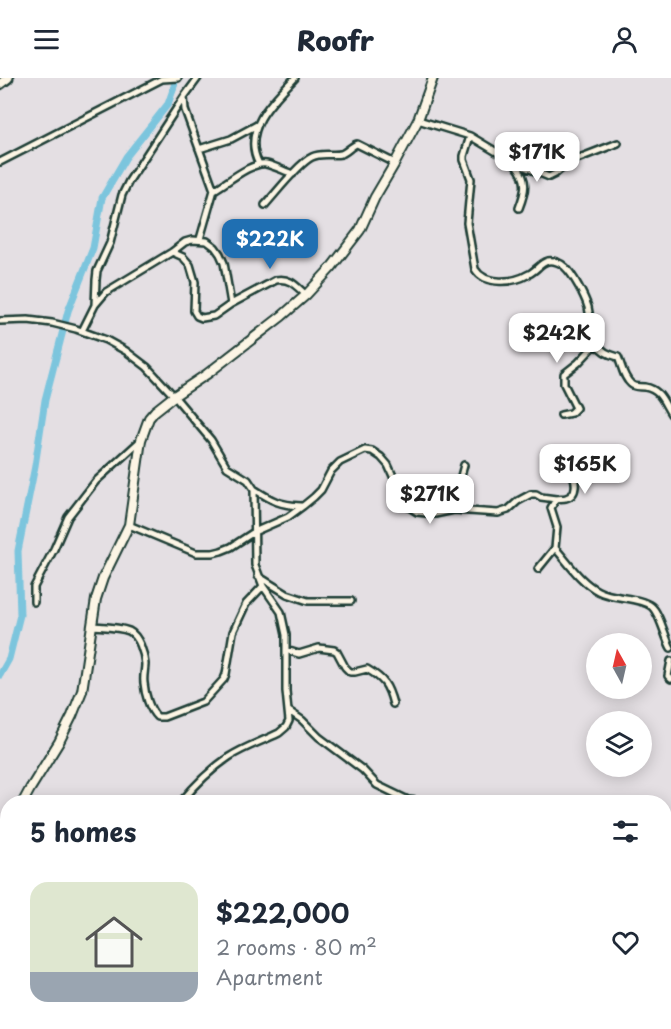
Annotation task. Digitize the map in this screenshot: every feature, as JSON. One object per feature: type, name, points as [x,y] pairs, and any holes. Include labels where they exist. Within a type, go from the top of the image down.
[{"type":"main road","points":[[0,84],[8,78]]},
{"type":"street","points":[[0,162],[162,79],[178,78]]},
{"type":"street","points":[[95,305],[97,271],[110,243],[122,195],[197,79],[188,78]]},
{"type":"street","points":[[259,164],[254,150],[257,125],[272,101],[295,78]]},
{"type":"street","points":[[27,795],[72,716],[82,691],[99,587],[129,525],[141,440],[149,418],[174,396],[207,374],[282,316],[332,268],[360,230],[375,197],[418,120],[433,78]]},
{"type":"street","points":[[184,97],[185,110],[214,190],[200,239]]},
{"type":"street","points":[[418,120],[471,136],[515,163],[549,177],[572,161],[618,143]]},
{"type":"street","points":[[199,150],[231,140],[257,125]]},
{"type":"street","points":[[471,136],[464,160],[471,179],[467,223],[475,269],[478,274],[484,278],[501,281],[530,274],[549,261],[555,261],[565,267],[586,301],[596,344],[604,352],[618,357],[624,374],[632,385],[645,387],[658,393],[671,414]]},
{"type":"street","points":[[265,205],[305,162],[315,155],[343,153],[357,144],[395,163]]},
{"type":"street","points":[[515,163],[522,172],[525,184],[525,194],[519,208]]},
{"type":"street","points":[[214,190],[259,164],[267,164],[293,174]]},
{"type":"street","points":[[79,330],[106,292],[185,242],[200,239],[207,241],[220,254],[224,263],[231,304]]},
{"type":"street","points":[[172,252],[183,257],[190,265],[195,282],[194,311],[202,318],[214,316],[231,304],[276,280],[291,282],[306,295]]},
{"type":"street","points":[[0,321],[28,320],[52,323],[106,340],[126,351],[147,367],[174,396],[211,440],[227,467],[244,477],[254,489],[275,502],[286,506],[303,506]]},
{"type":"street","points":[[561,414],[571,413],[576,408],[564,384],[564,374],[596,344]]},
{"type":"street","points":[[34,602],[34,587],[69,517],[96,481],[141,440]]},
{"type":"street","points":[[129,525],[196,553],[213,553],[231,547],[255,532],[288,517],[321,490],[340,462],[365,450],[372,451],[388,465],[406,505],[417,512],[435,514],[454,510],[503,513],[531,494],[541,497],[568,498],[576,482],[570,472]]},
{"type":"street","points":[[454,510],[453,490],[460,480],[464,465]]},
{"type":"street","points":[[188,795],[209,772],[230,756],[279,733],[289,721],[286,691],[286,635],[281,612],[258,576],[254,558],[254,489]]},
{"type":"street","points":[[538,569],[555,548],[557,527],[551,508],[556,498]]},
{"type":"street","points":[[555,548],[580,577],[597,591],[652,606],[657,612],[671,648]]},
{"type":"street","points":[[258,576],[287,594],[308,601],[351,601]]},
{"type":"street","points":[[92,626],[122,629],[131,632],[136,637],[144,659],[144,683],[150,708],[158,717],[164,717],[203,702],[224,679],[233,632],[246,604],[263,586]]},
{"type":"street","points":[[286,650],[299,654],[319,648],[334,650],[350,672],[367,669],[375,674],[388,686],[393,704]]},
{"type":"street","points":[[671,661],[668,676],[671,679]]},
{"type":"street","points":[[289,711],[363,770],[377,785],[398,795]]},
{"type":"waterway","points":[[0,675],[9,659],[20,615],[18,551],[45,400],[68,311],[93,248],[102,198],[126,157],[168,104],[176,78]]}]
